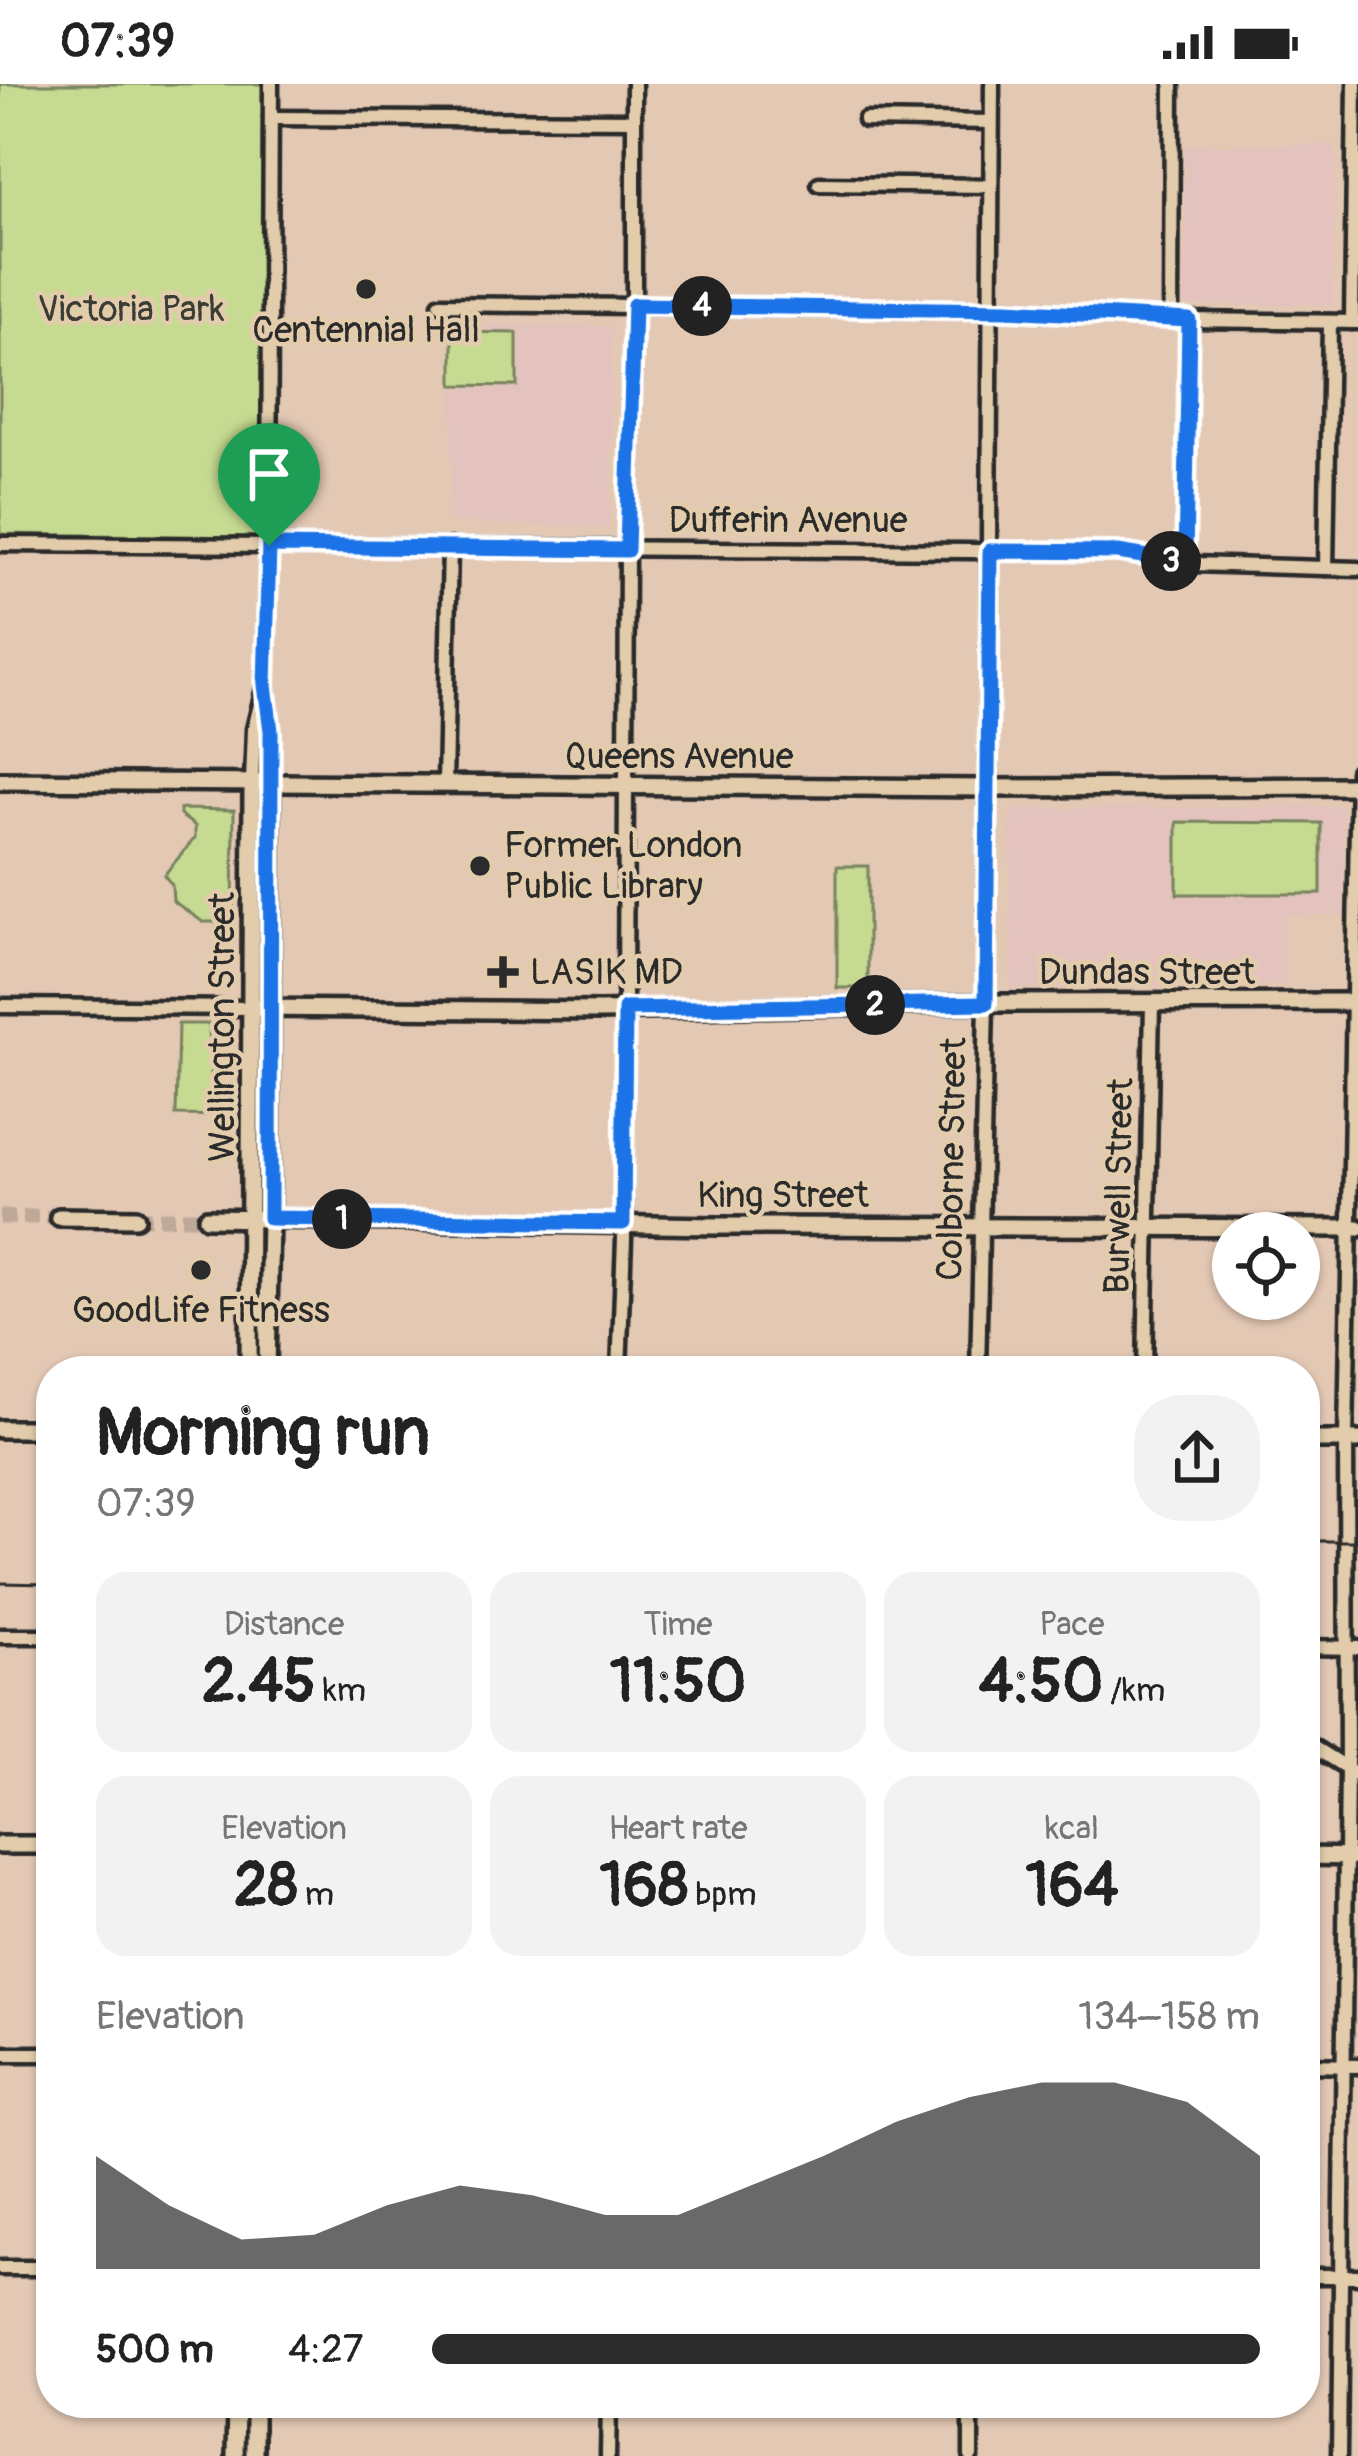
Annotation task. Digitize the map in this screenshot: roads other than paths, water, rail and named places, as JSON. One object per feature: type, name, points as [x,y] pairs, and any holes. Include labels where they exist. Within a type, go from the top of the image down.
[{"type":"main road","name":"Queens Avenue","points":[[0,781],[1358,786]]},
{"type":"main road","name":"Wellington Street","points":[[250,1356],[252,782]]},
{"type":"main road","name":"Wellington Street","points":[[267,1356],[271,782]]},
{"type":"main road","name":"Dundas Street","points":[[251,1008],[1357,1002]]},
{"type":"main road","points":[[59,1217],[136,1218]]},
{"type":"main road","name":"King Street","points":[[207,1218],[1354,1228]]},
{"type":"main road","points":[[0,1429],[36,1429]]},
{"type":"main road","points":[[1320,1440],[1352,1440]]},
{"type":"main road","points":[[0,1845],[36,1845]]},
{"type":"main road","points":[[1320,1856],[1352,1857]]},
{"type":"main road","points":[[236,2418],[236,2456]]},
{"type":"main road","points":[[254,2418],[254,2456]]},
{"type":"street","name":"Wellington Street","points":[[271,84],[265,685],[271,782]]},
{"type":"street","points":[[619,1356],[634,84]]},
{"type":"street","name":"Colborne Street","points":[[978,1356],[986,1003],[992,84]]},
{"type":"street","points":[[1171,319],[1172,84]]},
{"type":"street","points":[[440,304],[989,311],[1355,322],[1355,84]]},
{"type":"street","points":[[271,118],[634,120]]},
{"type":"street","points":[[866,120],[992,122]]},
{"type":"street","points":[[819,184],[991,186]]},
{"type":"street","points":[[1185,563],[1189,320]]},
{"type":"street","points":[[1326,568],[1330,322]]},
{"type":"street","name":"Dufferin Avenue","points":[[0,544],[1118,552],[1185,563],[1358,569]]},
{"type":"street","points":[[445,784],[450,546]]},
{"type":"street","name":"Wellington Street","points":[[252,782],[254,729],[265,685]]},
{"type":"street","points":[[1340,2456],[1343,2066],[1353,1772],[1358,771]]},
{"type":"street","name":"Burwell Street","points":[[1145,1356],[1152,1003]]},
{"type":"street","name":"Dundas Street","points":[[0,1006],[251,1008]]},
{"type":"street","points":[[0,1636],[36,1636]]},
{"type":"street","points":[[1320,1648],[1353,1648]]},
{"type":"street","points":[[1320,1751],[1353,1772]]},
{"type":"street","points":[[0,2054],[36,2054]]},
{"type":"street","points":[[1320,2066],[1358,2066]]},
{"type":"street","points":[[0,2268],[36,2268]]},
{"type":"street","points":[[1320,2276],[1358,2276]]},
{"type":"street","points":[[608,2456],[609,2418]]},
{"type":"street","points":[[971,2418],[971,2456]]},
{"type":"tunnel","points":[[0,1217],[59,1217]]},
{"type":"tunnel","points":[[136,1218],[207,1218]]},
{"type":"railway","points":[[1320,1541],[1358,1541]]},
{"type":"railway","points":[[0,1583],[36,1584]]},
{"type":"place","name":"Centennial Hall","points":[[366,289]]},
{"type":"place","name":"Former London Public Library","points":[[480,866]]},
{"type":"place","name":"LASIK MD","points":[[503,972]]},
{"type":"place","name":"GoodLife Fitness","points":[[201,1270]]},
{"type":"park label","name":"Victoria Park","points":[[131,309]]}]
